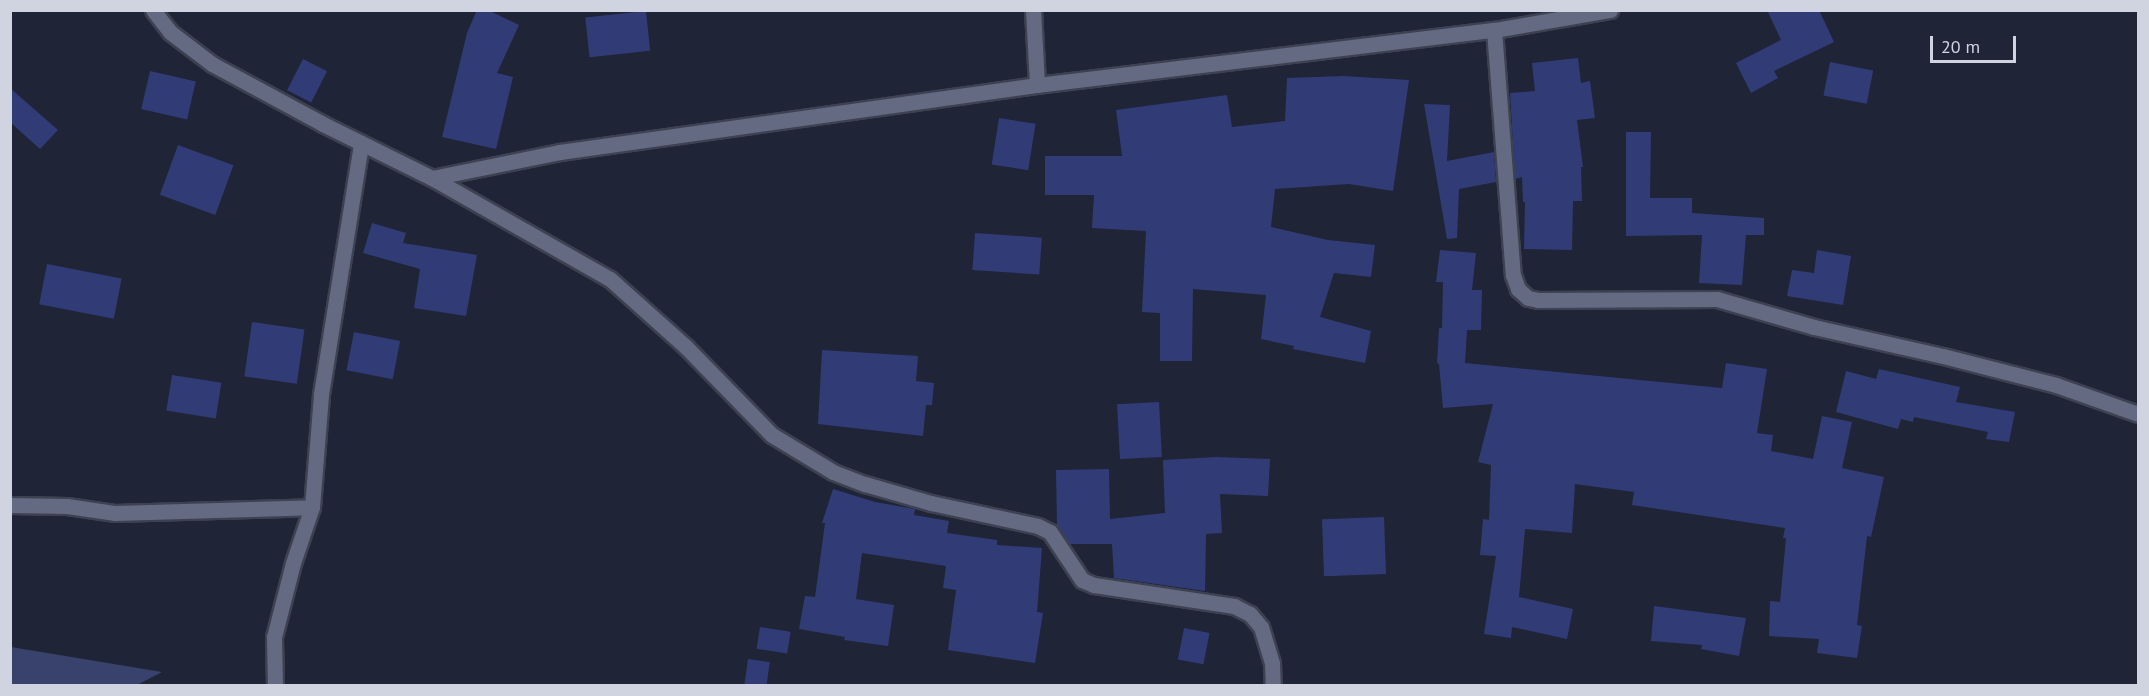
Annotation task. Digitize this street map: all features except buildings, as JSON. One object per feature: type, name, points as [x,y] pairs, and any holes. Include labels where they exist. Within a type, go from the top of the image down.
[{"type":"street","points":[[153,10],[170,32],[212,64],[432,178],[610,279],[685,346],[772,435],[833,472],[931,503],[1038,526],[1050,532],[1082,580],[1094,585],[1234,606],[1250,614],[1261,627],[1272,663],[1273,686]]},
{"type":"street","points":[[1033,10],[1037,85]]},
{"type":"street","points":[[432,178],[560,152],[1037,85],[1494,30],[1610,10]]},
{"type":"street","points":[[1494,30],[1513,275],[1518,289],[1528,298],[1538,300],[1717,299],[1814,327],[1943,356],[2056,385],[2139,414]]},
{"type":"street","points":[[275,686],[274,637],[293,563],[312,507],[321,394],[361,143]]},
{"type":"street","points":[[10,505],[67,506],[115,513],[312,507]]},
{"type":"shaded area","points":[[10,647],[162,672],[137,685],[11,685]]}]
